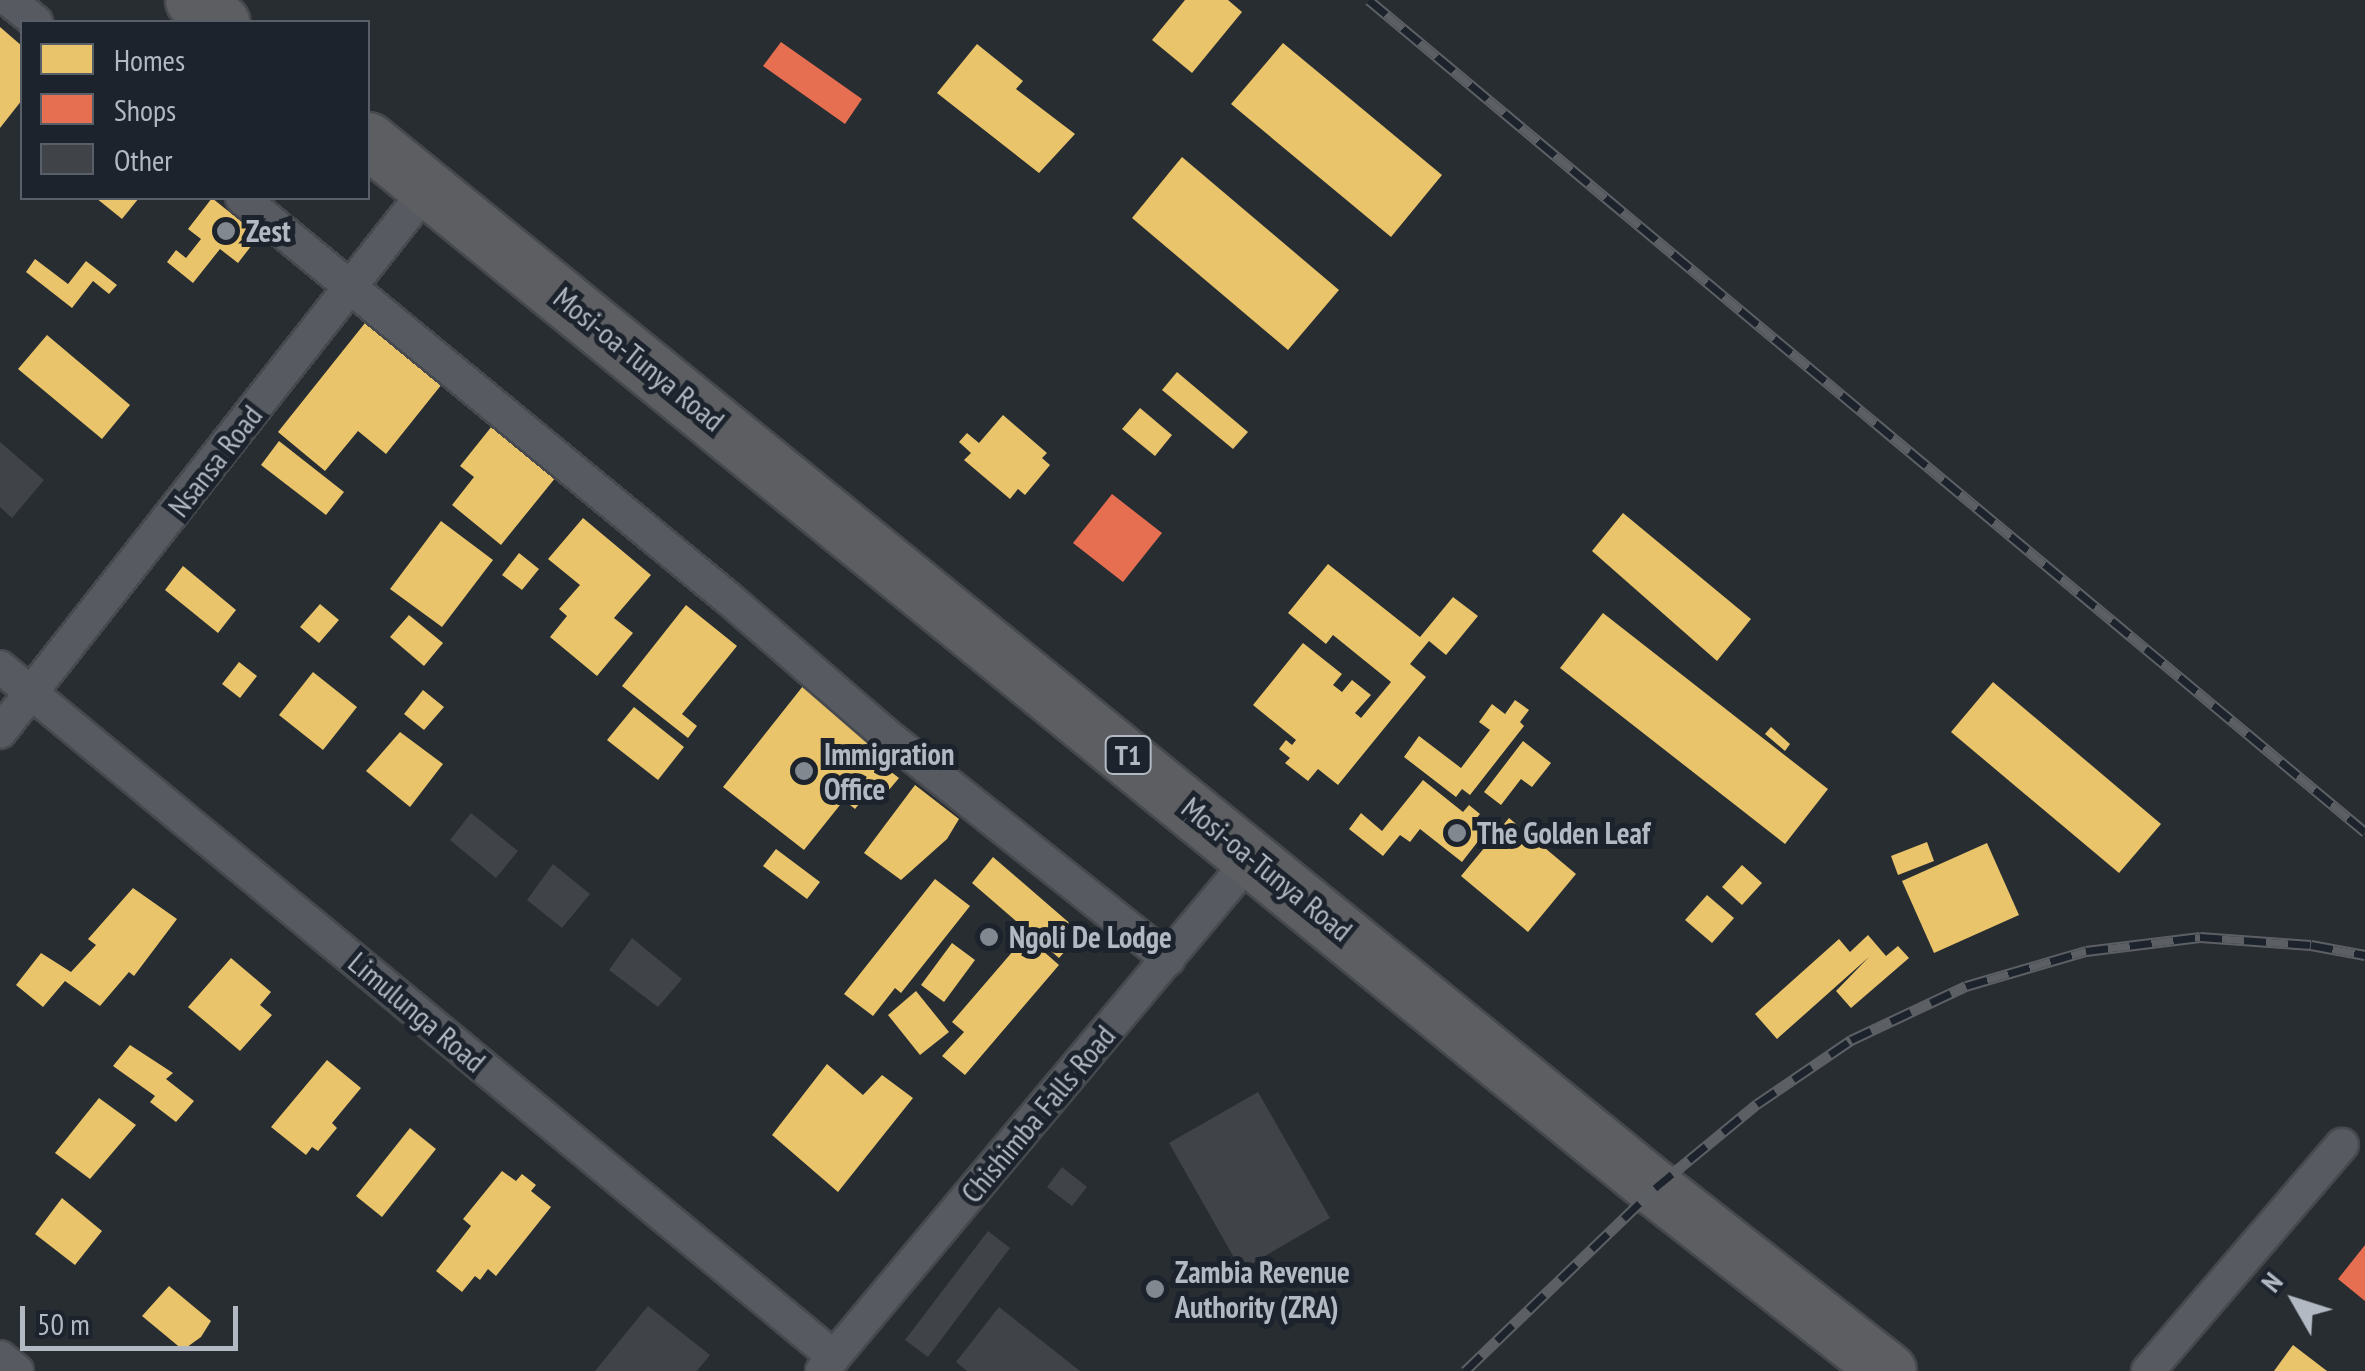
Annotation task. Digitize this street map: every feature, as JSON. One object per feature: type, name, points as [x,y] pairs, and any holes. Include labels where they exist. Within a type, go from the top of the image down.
[{"type":"highway","points":[[193,0],[218,20]]},
{"type":"highway","name":"Mosi-oa-Tunya Road","points":[[370,142],[1253,856],[1656,1188],[1888,1371]]},
{"type":"street","points":[[10,0],[34,20]]},
{"type":"street","name":"Nsansa Road","points":[[0,732],[428,188]]},
{"type":"street","points":[[244,200],[728,598],[885,734],[1168,959]]},
{"type":"street","name":"Limulunga Road","points":[[0,666],[828,1364]]},
{"type":"street","name":"Chishimba Falls Road","points":[[828,1364],[1253,856]]},
{"type":"street","points":[[2148,1371],[2342,1145]]},
{"type":"street","points":[[0,1358],[17,1371]]},
{"type":"building: Homes","points":[[1185,0],[1228,0],[1242,12],[1192,73],[1152,40]]},
{"type":"building: Homes","points":[[0,27],[20,44],[20,103],[0,128]]},
{"type":"building: Homes","points":[[1283,43],[1442,175],[1391,237],[1231,104]]},
{"type":"building: Homes","points":[[977,44],[1023,81],[1016,89],[1075,134],[1039,173],[937,93]]},
{"type":"building: Homes","points":[[1182,157],[1339,290],[1288,350],[1132,218]]},
{"type":"building: Homes","points":[[98,200],[137,200],[122,219]]},
{"type":"building: Homes","points":[[214,200],[259,236],[238,263],[220,249],[193,283],[167,262],[176,250],[186,258],[201,239],[188,229]]},
{"type":"building: Homes","points":[[35,259],[68,284],[86,261],[117,285],[109,294],[93,281],[72,308],[26,272]]},
{"type":"building: Homes","points":[[365,323],[442,384],[386,454],[358,431],[325,471],[278,432]]},
{"type":"building: Homes","points":[[47,335],[130,405],[102,439],[18,369]]},
{"type":"building: Homes","points":[[1177,372],[1248,432],[1233,449],[1162,390]]},
{"type":"building: Homes","points":[[1140,408],[1172,435],[1155,456],[1122,429]]},
{"type":"building: Homes","points":[[1003,415],[1047,453],[1042,458],[1050,465],[1025,495],[1018,489],[1010,499],[964,460],[971,453],[959,442],[967,433],[979,443]]},
{"type":"building: Homes","points":[[492,426],[556,477],[501,545],[452,505],[474,477],[460,466]]},
{"type":"building: Homes","points":[[279,441],[344,492],[326,515],[261,465]]},
{"type":"building: Homes","points":[[1623,513],[1751,619],[1717,661],[1592,551]]},
{"type":"building: Homes","points":[[583,518],[651,575],[614,618],[633,633],[597,676],[550,637],[567,616],[559,609],[580,585],[548,559]]},
{"type":"building: Homes","points":[[441,521],[493,560],[442,627],[390,589]]},
{"type":"building: Homes","points":[[519,553],[539,569],[522,590],[502,575]]},
{"type":"building: Homes","points":[[1328,564],[1420,637],[1453,597],[1478,616],[1446,655],[1429,641],[1410,664],[1426,677],[1338,785],[1318,769],[1308,781],[1285,763],[1290,758],[1279,749],[1286,740],[1292,745],[1296,740],[1253,705],[1303,643],[1342,674],[1333,685],[1342,692],[1352,680],[1371,695],[1355,713],[1361,718],[1391,682],[1333,635],[1326,644],[1288,613]]},
{"type":"building: Homes","points":[[183,566],[236,610],[218,633],[165,590]]},
{"type":"building: Homes","points":[[320,604],[339,620],[319,643],[300,627]]},
{"type":"building: Homes","points":[[686,605],[737,646],[682,714],[697,726],[688,738],[622,686]]},
{"type":"building: Homes","points":[[1603,613],[1828,789],[1785,844],[1560,668]]},
{"type":"building: Homes","points":[[409,615],[443,643],[424,666],[390,637]]},
{"type":"building: Homes","points":[[239,662],[257,676],[240,698],[222,684]]},
{"type":"building: Homes","points":[[313,672],[357,707],[323,750],[279,715]]},
{"type":"building: Homes","points":[[1993,682],[2161,824],[2119,873],[1951,732]]},
{"type":"building: Homes","points":[[803,686],[882,748],[873,758],[899,778],[883,797],[872,788],[855,809],[844,800],[804,850],[723,787]]},
{"type":"building: Homes","points":[[423,690],[444,707],[424,730],[404,714]]},
{"type":"building: Homes","points":[[1515,700],[1529,710],[1520,722],[1524,726],[1470,795],[1462,789],[1456,797],[1404,757],[1419,736],[1461,768],[1490,730],[1479,722],[1492,704],[1505,714]]},
{"type":"building: Homes","points":[[634,707],[684,747],[658,780],[607,740]]},
{"type":"building: Homes","points":[[1771,727],[1790,744],[1785,751],[1765,734]]},
{"type":"building: Homes","points":[[400,732],[443,764],[410,807],[366,771]]},
{"type":"building: Homes","points":[[1523,741],[1551,763],[1532,787],[1521,779],[1501,805],[1484,792]]},
{"type":"building: Homes","points":[[1423,780],[1463,812],[1469,805],[1480,814],[1474,821],[1486,831],[1462,862],[1420,829],[1410,842],[1400,835],[1383,856],[1349,829],[1361,813],[1382,831]]},
{"type":"building: Homes","points":[[915,785],[959,819],[947,839],[901,880],[864,853]]},
{"type":"building: Homes","points":[[1509,818],[1576,874],[1528,932],[1461,876]]},
{"type":"building: Homes","points":[[1927,842],[1934,861],[1898,875],[1891,856]]},
{"type":"building: Homes","points":[[1987,843],[2019,915],[1934,953],[1902,881]]},
{"type":"building: Homes","points":[[776,849],[820,882],[807,899],[763,866]]},
{"type":"building: Homes","points":[[993,857],[1081,933],[1059,958],[972,883]]},
{"type":"building: Homes","points":[[1742,865],[1762,883],[1742,905],[1722,887]]},
{"type":"building: Homes","points":[[935,879],[970,906],[901,993],[895,988],[873,1016],[844,994]]},
{"type":"building: Homes","points":[[133,888],[177,919],[134,976],[129,972],[100,1006],[65,981],[43,1007],[16,985],[41,953],[71,972],[96,945],[88,939]]},
{"type":"building: Homes","points":[[1707,895],[1734,918],[1712,943],[1685,920]]},
{"type":"building: Homes","points":[[1868,935],[1886,956],[1898,946],[1909,958],[1851,1008],[1836,991],[1869,957],[1777,1039],[1755,1014],[1839,939],[1850,952]]},
{"type":"building: Homes","points":[[1026,936],[1059,965],[965,1075],[942,1056],[964,1032],[952,1022]]},
{"type":"building: Homes","points":[[952,943],[975,960],[944,1002],[921,985]]},
{"type":"building: Homes","points":[[231,958],[271,992],[260,1005],[272,1015],[240,1051],[188,1007]]},
{"type":"building: Homes","points":[[916,991],[949,1032],[920,1055],[888,1015]]},
{"type":"building: Homes","points":[[130,1045],[173,1073],[166,1079],[194,1101],[176,1122],[150,1102],[155,1096],[113,1066]]},
{"type":"building: Homes","points":[[327,1060],[361,1088],[332,1123],[337,1128],[318,1151],[312,1147],[306,1155],[271,1127]]},
{"type":"building: Homes","points":[[827,1064],[863,1095],[882,1075],[913,1098],[838,1192],[772,1135]]},
{"type":"building: Homes","points":[[99,1098],[136,1125],[90,1179],[55,1153]]},
{"type":"building: Homes","points":[[410,1128],[436,1149],[382,1217],[356,1196]]},
{"type":"building: Homes","points":[[502,1171],[516,1181],[522,1174],[536,1185],[531,1191],[551,1207],[496,1276],[488,1269],[480,1280],[475,1276],[462,1292],[436,1271],[471,1226],[463,1219]]},
{"type":"building: Homes","points":[[62,1198],[102,1231],[75,1265],[35,1234]]},
{"type":"building: Homes","points":[[169,1286],[211,1321],[201,1337],[183,1350],[142,1316]]},
{"type":"building: Homes","points":[[2293,1345],[2327,1371],[2274,1371]]},
{"type":"building: Shops","points":[[781,42],[862,99],[845,124],[763,66]]},
{"type":"building: Shops","points":[[1112,494],[1162,533],[1123,582],[1073,543]]},
{"type":"building: Shops","points":[[2365,1245],[2365,1301],[2338,1279]]},
{"type":"building: Other","points":[[0,442],[44,480],[12,518],[0,507]]},
{"type":"building: Other","points":[[471,813],[518,851],[496,878],[450,840]]},
{"type":"building: Other","points":[[553,864],[590,894],[562,928],[527,900]]},
{"type":"building: Other","points":[[632,938],[682,979],[658,1007],[609,970]]},
{"type":"building: Other","points":[[1258,1092],[1330,1218],[1241,1270],[1169,1143]]},
{"type":"building: Other","points":[[1062,1167],[1087,1187],[1072,1206],[1047,1187]]},
{"type":"building: Other","points":[[988,1231],[1010,1248],[928,1357],[905,1340]]},
{"type":"building: Other","points":[[648,1306],[710,1355],[697,1371],[595,1371]]},
{"type":"building: Other","points":[[999,1307],[1080,1371],[967,1371],[956,1362]]},
{"type":"railway","points":[[1369,0],[2365,832]]},
{"type":"railway","points":[[1465,1371],[1655,1188],[1757,1104],[1851,1040],[1966,986],[2086,951],[2200,937],[2311,945],[2365,955]]},
{"type":"place","name":"Zest","points":[[226,231]]},
{"type":"place","name":"Immigration Office","points":[[804,771]]},
{"type":"place","name":"The Golden Leaf","points":[[1457,833]]},
{"type":"place","name":"Ngoli De Lodge","points":[[989,937]]},
{"type":"place","name":"Zambia Revenue Authority (ZRA)","points":[[1155,1289]]}]
